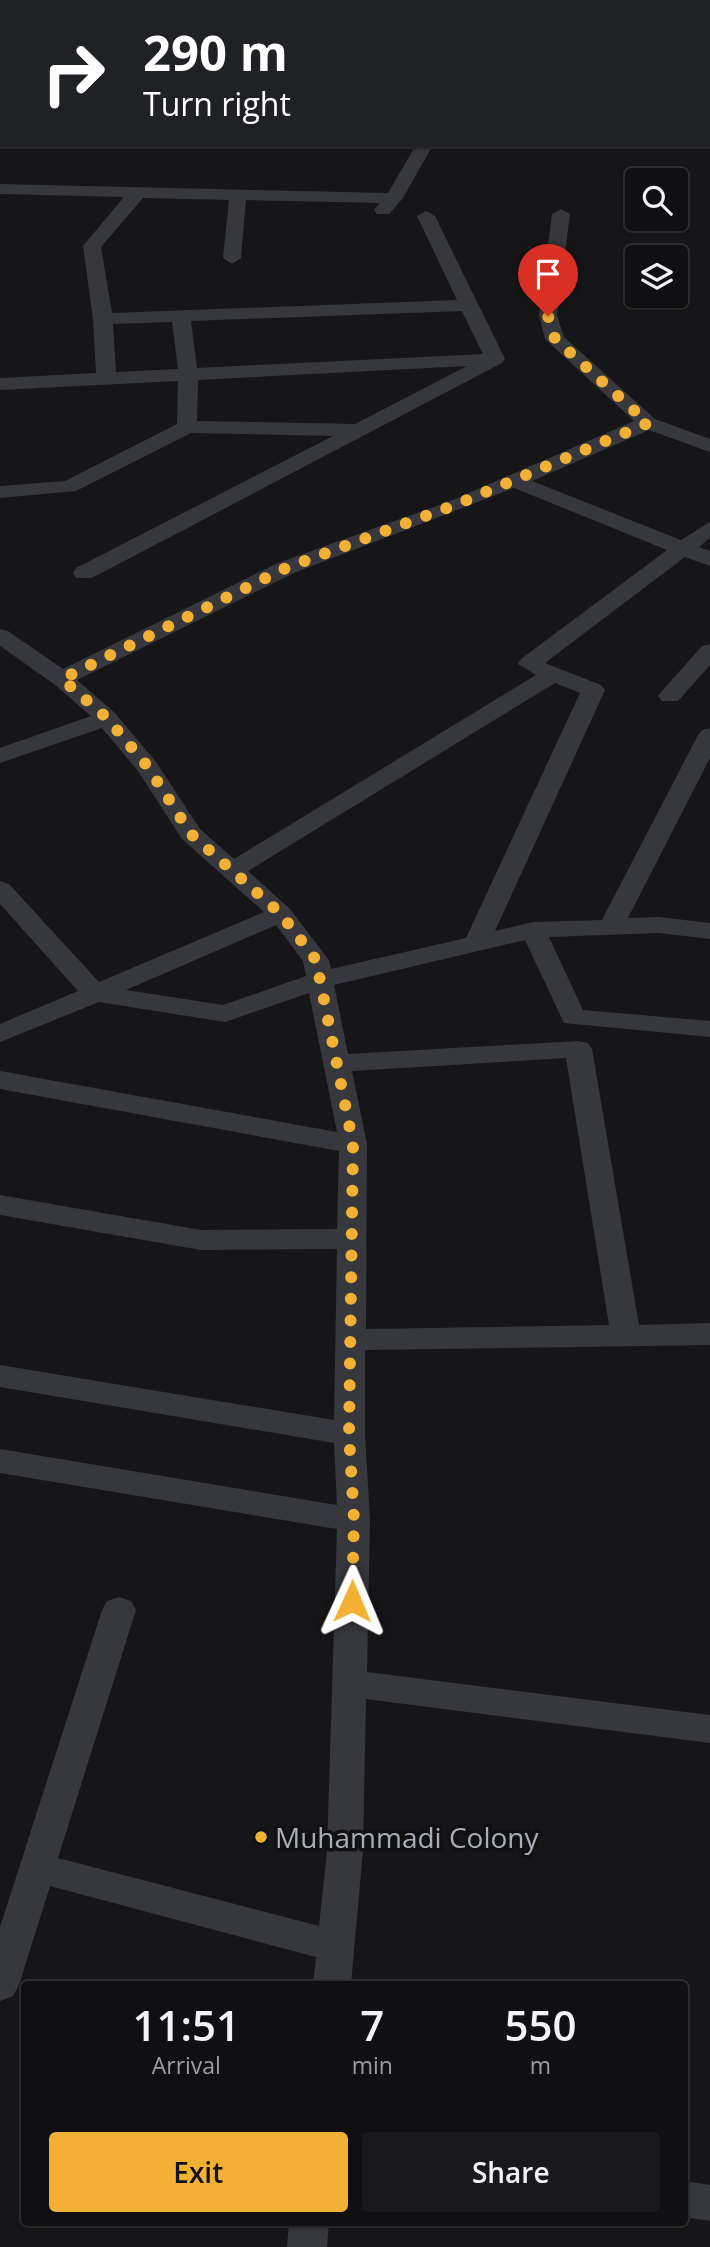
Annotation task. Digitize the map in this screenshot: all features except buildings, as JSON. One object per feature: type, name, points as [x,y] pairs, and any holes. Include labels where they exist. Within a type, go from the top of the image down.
[{"type":"street","points":[[0,189],[238,193],[389,204],[424,147]]},
{"type":"street","points":[[106,379],[103,318],[92,246],[140,190]]},
{"type":"street","points":[[232,258],[238,193]]},
{"type":"street","points":[[561,214],[548,316],[555,339],[648,423],[710,446]]},
{"type":"street","points":[[426,216],[495,359]]},
{"type":"street","points":[[103,318],[469,305]]},
{"type":"street","points":[[181,317],[188,374],[187,427]]},
{"type":"street","points":[[0,384],[495,359]]},
{"type":"street","points":[[84,573],[495,359]]},
{"type":"street","points":[[62,679],[286,568],[514,481],[648,423]]},
{"type":"street","points":[[0,492],[69,487],[187,427],[359,430]]},
{"type":"street","points":[[514,481],[710,559]]},
{"type":"street","points":[[477,943],[593,690],[529,664],[710,528]]},
{"type":"street","points":[[0,636],[62,679],[107,718],[148,767],[191,834],[281,914],[316,960],[353,1144],[349,1434],[354,1520],[345,1852],[332,1981]]},
{"type":"street","points":[[670,696],[710,651]]},
{"type":"street","points":[[233,870],[554,674]]},
{"type":"street","points":[[0,756],[107,718]]},
{"type":"street","points":[[611,927],[710,735]]},
{"type":"street","points":[[0,889],[95,993],[225,1014],[320,981],[533,930],[659,925],[710,932]]},
{"type":"street","points":[[0,1034],[281,914]]},
{"type":"street","points":[[533,930],[573,1017],[710,1029]]},
{"type":"street","points":[[337,1063],[578,1048],[626,1335]]},
{"type":"street","points":[[0,1080],[353,1144]]},
{"type":"street","points":[[0,1205],[201,1240],[352,1239]]},
{"type":"street","points":[[350,1340],[710,1334]]},
{"type":"street","points":[[0,1377],[349,1434]]},
{"type":"street","points":[[0,1461],[354,1520]]},
{"type":"street","points":[[0,1985],[119,1610]]},
{"type":"street","points":[[349,1683],[710,1729]]},
{"type":"street","points":[[37,1868],[336,1946]]},
{"type":"street","points":[[688,2200],[710,2203]]},
{"type":"street","points":[[307,2247],[309,2226]]},
{"type":"place","name":"Muhammadi Colony","points":[[261,1837]]},
{"type":"route","points":[[352,1601],[354,1520],[349,1434],[353,1144],[316,960],[281,914],[191,834],[148,767],[107,718],[62,679],[286,568],[460,503],[648,423],[555,339],[548,316]]}]
